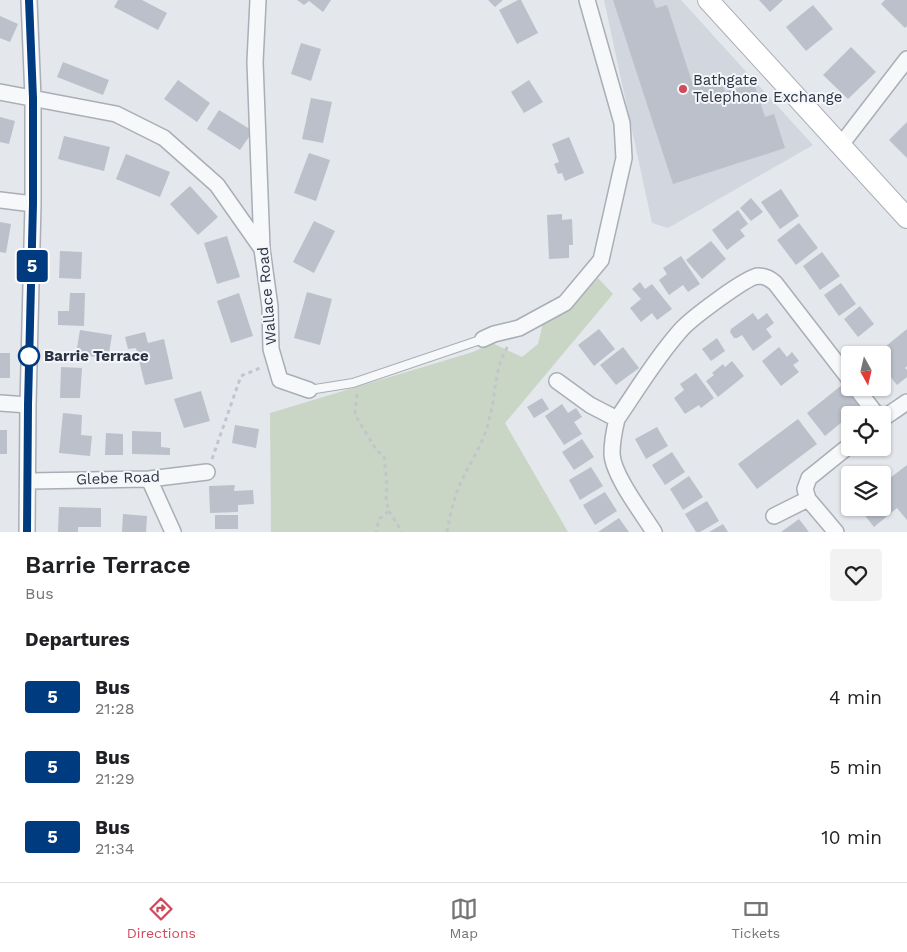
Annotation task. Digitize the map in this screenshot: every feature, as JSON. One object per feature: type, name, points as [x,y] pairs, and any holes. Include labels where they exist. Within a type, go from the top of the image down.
[{"type":"main road","points":[[708,0],[907,218]]},
{"type":"street","points":[[27,532],[33,204],[33,98],[28,0]]},
{"type":"street","name":"Wallace Road","points":[[258,0],[255,62],[262,249],[270,307],[271,349],[280,380],[309,390]]},
{"type":"street","points":[[483,339],[494,334],[519,328],[564,304],[601,260],[624,158],[622,123],[587,0]]},
{"type":"street","points":[[840,146],[907,59]]},
{"type":"street","points":[[0,92],[116,114],[164,138],[217,185],[262,249]]},
{"type":"street","points":[[0,200],[33,204]]},
{"type":"street","points":[[654,532],[616,471],[612,456],[612,437],[617,419],[680,330],[748,279],[758,276],[768,278],[775,283],[841,368]]},
{"type":"street","points":[[557,381],[590,405],[617,419]]},
{"type":"street","points":[[862,396],[870,406]]},
{"type":"street","points":[[891,413],[907,402]]},
{"type":"street","points":[[0,403],[28,405]]},
{"type":"street","points":[[836,532],[808,499],[805,489],[809,478],[841,452]]},
{"type":"street","name":"Glebe Road","points":[[28,480],[149,479],[207,472]]},
{"type":"street","points":[[149,479],[172,532]]},
{"type":"street","points":[[774,516],[808,499]]},
{"type":"lane","name":"Wallace Road","points":[[309,390],[353,383],[483,339]]},
{"type":"path","points":[[447,532],[451,511],[461,482],[476,455],[489,422],[500,358],[519,328]]},
{"type":"path","points":[[207,472],[241,376],[275,362]]},
{"type":"path","points":[[353,383],[358,388],[355,415],[377,451],[384,456],[387,486],[386,498],[389,511],[402,532]]},
{"type":"path","points":[[376,532],[380,519],[389,511]]},
{"type":"shaded area","points":[[604,0],[681,0],[813,145],[668,228],[652,223]]},
{"type":"green space","points":[[598,278],[613,294],[505,423],[568,532],[271,532],[270,413],[473,352],[492,343],[522,357],[538,344],[543,323],[570,307]]},
{"type":"building","points":[[118,0],[142,0],[167,13],[158,30],[114,7]]},
{"type":"building","points":[[297,0],[331,0],[323,12],[309,1],[304,5]]},
{"type":"building","points":[[488,0],[503,0],[495,7]]},
{"type":"building","points":[[521,0],[538,33],[517,44],[499,10]]},
{"type":"building","name":"Bathgate Telephone Exchange","points":[[613,0],[653,0],[656,8],[667,5],[693,85],[720,76],[725,92],[754,83],[765,117],[774,114],[785,148],[673,184]]},
{"type":"building","points":[[759,0],[783,0],[770,12]]},
{"type":"building","points":[[885,0],[907,0],[907,26],[905,28],[881,4]]},
{"type":"building","points":[[813,5],[833,29],[806,51],[786,27]]},
{"type":"building","points":[[0,16],[18,24],[10,42],[0,38]]},
{"type":"building","points":[[301,43],[321,49],[311,81],[291,74]]},
{"type":"building","points":[[851,47],[876,72],[848,99],[823,75]]},
{"type":"building","points":[[63,62],[109,80],[103,95],[57,77]]},
{"type":"building","points":[[178,80],[210,103],[197,122],[164,99]]},
{"type":"building","points":[[529,80],[543,102],[524,113],[511,92]]},
{"type":"building","points":[[311,98],[332,102],[323,143],[302,139]]},
{"type":"building","points":[[219,110],[253,131],[240,150],[207,129]]},
{"type":"building","points":[[0,117],[15,121],[9,144],[0,142]]},
{"type":"building","points":[[907,122],[907,158],[889,140]]},
{"type":"building","points":[[64,136],[110,147],[104,171],[58,159]]},
{"type":"building","points":[[569,137],[584,173],[565,181],[562,173],[558,174],[554,164],[559,162],[552,144]]},
{"type":"building","points":[[309,153],[330,160],[316,201],[294,193]]},
{"type":"building","points":[[126,154],[170,172],[160,197],[116,179]]},
{"type":"building","points":[[190,186],[218,217],[198,235],[170,204]]},
{"type":"building","points":[[781,189],[799,216],[780,229],[761,202]]},
{"type":"building","points":[[751,198],[763,212],[751,221],[740,208]]},
{"type":"building","points":[[738,210],[748,224],[740,230],[745,236],[727,250],[712,230]]},
{"type":"building","points":[[562,214],[562,220],[572,219],[573,245],[569,245],[569,258],[549,259],[547,215]]},
{"type":"building","points":[[314,221],[335,231],[314,273],[293,262]]},
{"type":"building","points":[[0,222],[11,224],[6,253],[0,252]]},
{"type":"building","points":[[799,223],[818,248],[796,265],[777,240]]},
{"type":"building","points":[[227,236],[240,277],[217,284],[204,243]]},
{"type":"building","points":[[711,241],[726,259],[702,279],[686,260]]},
{"type":"building","points":[[60,251],[82,252],[81,279],[59,278]]},
{"type":"building","points":[[822,252],[840,276],[820,290],[803,266]]},
{"type":"building","points":[[681,256],[700,284],[688,292],[683,285],[669,295],[659,280],[667,274],[663,268]]},
{"type":"building","points":[[640,282],[645,289],[652,284],[672,309],[657,320],[652,313],[641,322],[630,308],[641,299],[632,289]]},
{"type":"building","points":[[841,283],[856,304],[839,316],[824,295]]},
{"type":"building","points":[[307,292],[332,299],[320,345],[294,338]]},
{"type":"building","points":[[70,293],[85,293],[84,326],[58,325],[58,311],[69,311]]},
{"type":"building","points":[[239,293],[253,336],[231,343],[217,301]]},
{"type":"building","points":[[860,306],[874,324],[858,337],[844,319]]},
{"type":"building","points":[[753,313],[758,320],[767,313],[774,323],[766,329],[772,337],[753,351],[742,335],[734,338],[730,332],[731,329]]},
{"type":"building","points":[[599,329],[615,349],[594,366],[578,345]]},
{"type":"building","points":[[907,329],[907,366],[905,368],[907,370],[907,377],[897,385],[891,377],[891,346],[886,346]]},
{"type":"building","points":[[80,330],[112,335],[108,359],[76,354]]},
{"type":"building","points":[[145,332],[148,343],[164,339],[173,379],[145,385],[136,348],[128,349],[125,337]]},
{"type":"building","points":[[717,338],[725,351],[711,361],[702,349]]},
{"type":"building","points":[[623,347],[639,368],[616,385],[600,365]]},
{"type":"building","points":[[779,347],[787,357],[792,352],[799,361],[793,365],[799,372],[781,386],[762,361]]},
{"type":"building","points":[[0,353],[10,353],[10,378],[0,378]]},
{"type":"building","points":[[732,361],[744,376],[718,397],[706,381],[723,364],[725,367]]},
{"type":"building","points":[[61,367],[82,368],[80,398],[60,398]]},
{"type":"building","points":[[696,373],[714,398],[701,408],[699,405],[685,414],[674,398],[684,390],[680,384]]},
{"type":"building","points":[[841,386],[841,396],[851,396],[859,406],[841,406],[841,423],[825,436],[807,413]]},
{"type":"building","points":[[201,391],[210,421],[184,428],[174,399]]},
{"type":"building","points":[[542,398],[549,409],[534,418],[527,407]]},
{"type":"building","points":[[562,404],[568,413],[576,408],[582,417],[574,422],[582,434],[564,445],[545,416]]},
{"type":"building","points":[[63,413],[82,415],[81,435],[92,436],[90,456],[59,453]]},
{"type":"building","points":[[798,419],[817,444],[757,489],[738,464]]},
{"type":"building","points":[[235,425],[259,429],[256,448],[232,443]]},
{"type":"building","points":[[657,427],[668,446],[646,459],[635,439]]},
{"type":"building","points":[[0,430],[7,430],[7,454],[0,454]]},
{"type":"building","points":[[132,431],[161,432],[161,447],[170,448],[170,455],[132,454]]},
{"type":"building","points":[[106,433],[123,434],[123,455],[105,455]]},
{"type":"building","points":[[582,439],[594,457],[574,470],[562,452]]},
{"type":"building","points":[[672,452],[685,472],[665,485],[652,465]]},
{"type":"building","points":[[907,465],[907,520],[897,508],[891,513],[891,477]]},
{"type":"building","points":[[591,467],[603,486],[580,500],[569,480]]},
{"type":"building","points":[[689,476],[703,497],[683,510],[670,489]]},
{"type":"building","points":[[235,485],[234,491],[253,490],[254,504],[238,505],[238,512],[210,513],[209,486]]},
{"type":"building","points":[[605,492],[617,511],[595,525],[583,505]]},
{"type":"building","points":[[707,501],[719,521],[700,532],[696,532],[685,514]]},
{"type":"building","points":[[59,507],[101,508],[101,527],[78,527],[78,532],[58,532]]},
{"type":"building","points":[[123,514],[147,516],[146,532],[122,532]]},
{"type":"building","points":[[215,515],[238,515],[238,529],[215,529]]},
{"type":"building","points":[[865,516],[887,516],[874,527]]},
{"type":"building","points":[[619,518],[629,532],[598,532]]},
{"type":"building","points":[[799,519],[809,532],[781,532]]},
{"type":"building","points":[[723,524],[728,532],[709,532]]},
{"type":"bus line","name":"5","points":[[27,532],[33,204],[33,98],[29,0]]},
{"type":"place","name":"Bathgate Telephone Exchange","points":[[683,89]]},
{"type":"place","name":"Barrie Terrace","points":[[29,356]]}]
